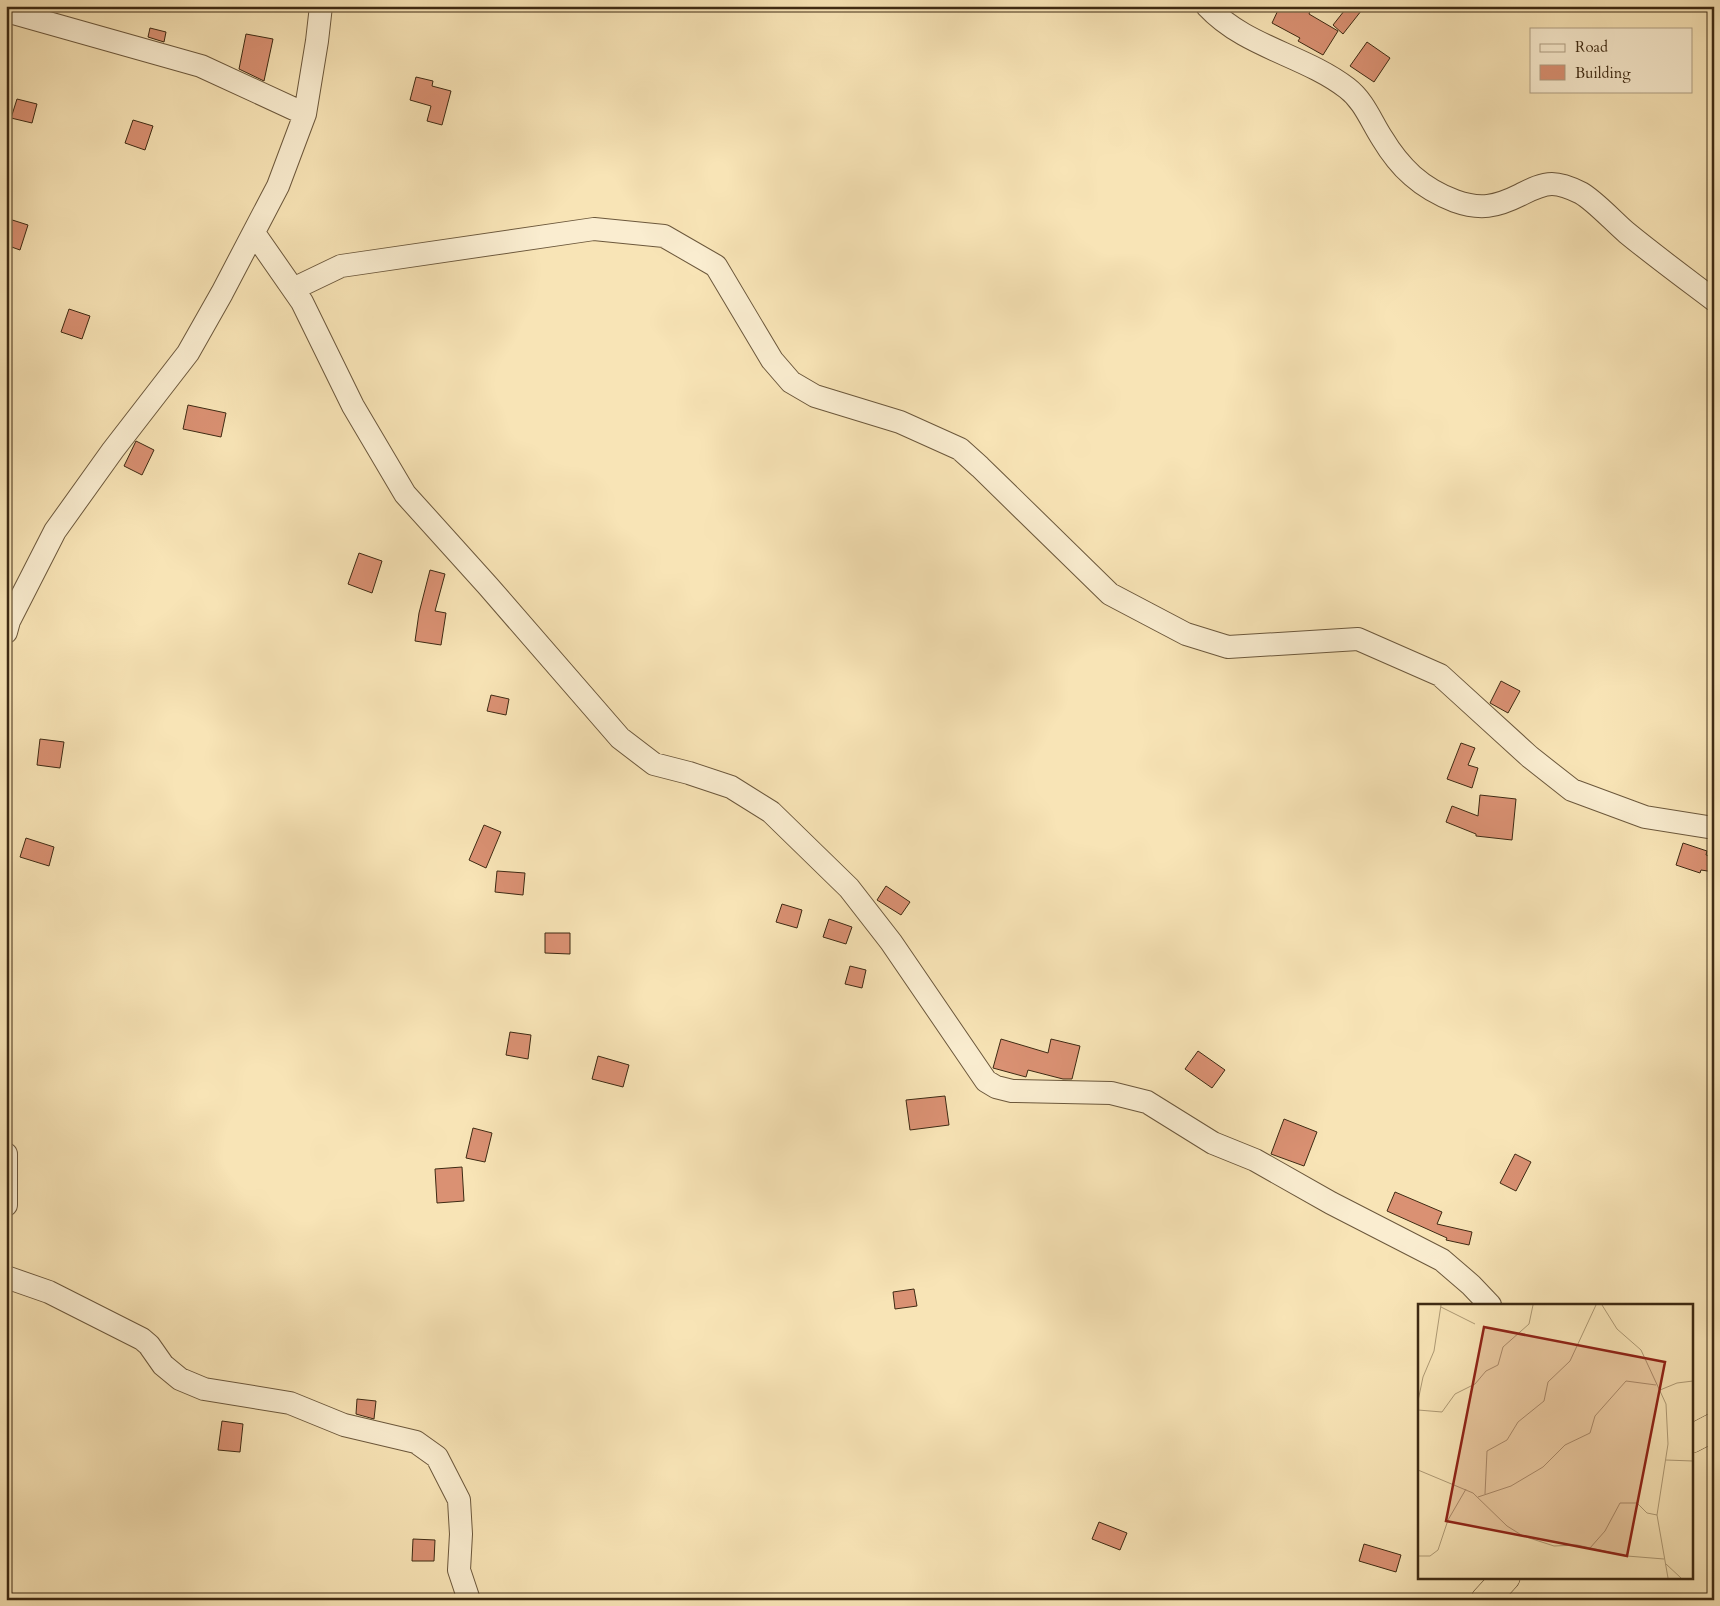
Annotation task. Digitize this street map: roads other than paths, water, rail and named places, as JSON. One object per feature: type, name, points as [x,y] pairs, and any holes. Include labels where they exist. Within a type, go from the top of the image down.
[{"type":"highway","points":[[1692,1438],[1714,1427]]},
{"type":"highway","points":[[1485,1600],[1505,1578]]},
{"type":"street","points":[[6,632],[9,621],[56,531],[113,450],[188,353],[278,186],[305,114],[321,6]]},
{"type":"street","points":[[1207,6],[1218,18],[1238,32],[1290,56],[1348,89],[1364,106],[1382,138],[1403,169],[1417,181],[1454,201],[1476,207],[1495,205],[1533,188],[1552,184],[1565,187],[1582,194],[1658,258],[1714,300]]},
{"type":"street","points":[[6,11],[201,66],[305,114]]},
{"type":"street","points":[[293,289],[341,266],[594,229],[664,236],[716,266],[772,360],[791,382],[815,396],[900,422],[960,450],[980,467],[1110,594],[1186,634],[1228,646],[1358,639],[1440,675],[1530,758],[1572,790],[1645,817],[1714,828]]},
{"type":"street","points":[[254,233],[302,302],[353,406],[405,494],[620,738],[654,764],[689,773],[731,788],[770,812],[849,888],[891,942],[986,1081],[996,1087],[1012,1091],[1110,1094],[1147,1102],[1213,1143],[1255,1160],[1331,1203],[1442,1260],[1471,1285],[1489,1304]]},
{"type":"street","points":[[6,1154],[6,1205]]},
{"type":"street","points":[[6,1277],[49,1292],[142,1339],[149,1345],[163,1365],[180,1379],[204,1389],[290,1403],[344,1425],[416,1442],[437,1457],[459,1500],[461,1534],[459,1570],[469,1600]]}]
